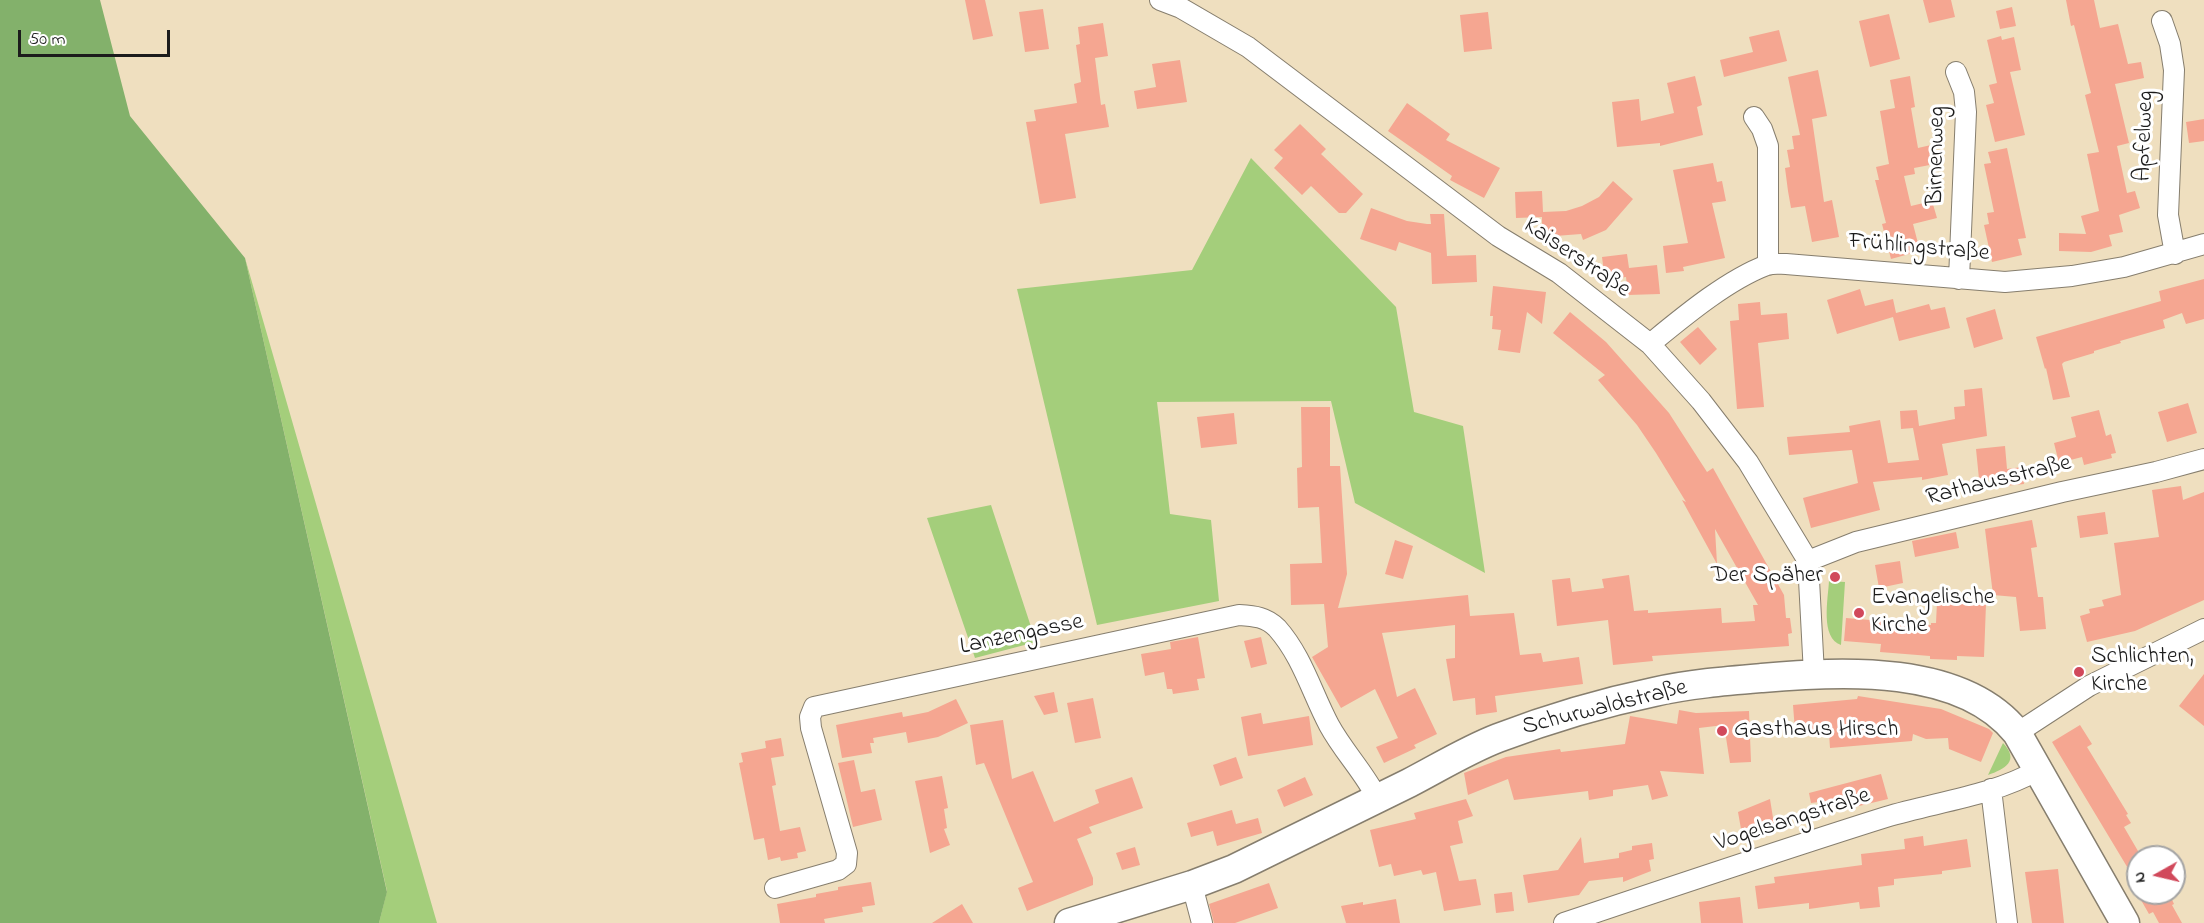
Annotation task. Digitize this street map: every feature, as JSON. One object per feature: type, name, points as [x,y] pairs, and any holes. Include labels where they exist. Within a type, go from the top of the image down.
[{"type":"main road","name":"Schurwaldstraße","points":[[1069,923],[1192,885],[1234,869],[1496,739],[1565,715],[1655,692],[1729,681],[1814,674],[1875,675],[1911,679],[1944,687],[1993,708],[2017,733],[2125,923]]},
{"type":"street","name":"Kaiserstraße","points":[[1160,0],[1181,8],[1248,47],[1498,236],[1558,273],[1650,344],[1701,401],[1748,462],[1808,561],[1814,674]]},
{"type":"street","name":"Apfelweg","points":[[2162,21],[2170,44],[2174,70],[2168,215],[2175,254]]},
{"type":"street","name":"Birnenweg","points":[[1956,72],[1964,92],[1966,112],[1959,279]]},
{"type":"street","points":[[1754,117],[1762,129],[1768,146],[1768,265]]},
{"type":"street","name":"Frühlingstraße","points":[[1650,344],[1691,310],[1731,284],[1768,265],[1786,264],[2005,282],[2072,276],[2124,267],[2204,244]]},
{"type":"street","name":"Rathausstraße","points":[[1808,561],[1856,542],[2204,459]]},
{"type":"street","name":"Lanzengasse","points":[[775,888],[838,870],[846,864],[847,853],[811,728],[810,717],[814,707],[1239,615],[1261,617],[1276,628],[1296,656],[1330,726],[1377,798]]},
{"type":"street","points":[[2017,733],[2089,686],[2204,629]]},
{"type":"street","name":"Vogelsangstraße","points":[[1564,923],[1900,813],[1991,789],[2027,777],[2038,770]]},
{"type":"street","points":[[1991,789],[2007,923]]},
{"type":"street","points":[[1192,885],[1202,923]]},
{"type":"green space","points":[[0,0],[100,0],[130,116],[245,258],[387,892],[379,923],[0,923]]},
{"type":"green space","points":[[1251,158],[1396,307],[1414,412],[1463,426],[1485,573],[1355,503],[1331,401],[1157,402],[1170,514],[1211,520],[1219,601],[1097,625],[1017,289],[1192,270]]},
{"type":"green space","points":[[245,258],[437,923],[379,923],[387,891]]},
{"type":"green space","points":[[991,505],[1036,642],[975,658],[927,518]]},
{"type":"green space","points":[[1829,581],[1845,582],[1841,645],[1834,641],[1828,626]]},
{"type":"green space","points":[[2003,743],[2008,749],[2010,759],[2005,767],[1988,775]]},
{"type":"building","points":[[965,0],[985,0],[993,36],[973,40]]},
{"type":"building","points":[[1923,0],[1951,0],[1955,17],[1929,23]]},
{"type":"building","points":[[2066,0],[2094,0],[2100,28],[2118,24],[2128,64],[2141,62],[2144,78],[2115,84],[2129,143],[2117,146],[2127,193],[2135,191],[2140,208],[2119,215],[2123,232],[2109,235],[2112,246],[2091,252],[2059,251],[2059,233],[2086,234],[2081,216],[2099,211],[2087,154],[2099,152],[2085,95],[2091,93],[2074,25],[2071,26]]},
{"type":"building","points":[[2012,7],[2016,26],[2000,29],[1996,11]]},
{"type":"building","points":[[1043,9],[1049,49],[1025,52],[1019,12]]},
{"type":"building","points":[[1488,12],[1492,49],[1464,52],[1460,15]]},
{"type":"building","points":[[1889,14],[1900,59],[1870,67],[1859,21]]},
{"type":"building","points":[[1103,23],[1108,56],[1095,58],[1101,105],[1105,104],[1109,127],[1065,134],[1076,198],[1040,204],[1026,122],[1036,121],[1034,110],[1077,103],[1074,84],[1081,82],[1076,45],[1080,44],[1078,27]]},
{"type":"building","points":[[1779,30],[1787,61],[1724,77],[1720,60],[1753,52],[1749,37]]},
{"type":"building","points":[[2001,36],[2002,40],[2014,37],[2021,70],[2010,72],[2025,135],[1995,142],[1986,105],[1994,103],[1989,85],[1997,83],[1987,40]]},
{"type":"building","points":[[1180,60],[1187,102],[1137,109],[1134,91],[1156,87],[1152,64]]},
{"type":"building","points":[[1818,70],[1827,116],[1812,119],[1824,202],[1832,200],[1839,237],[1812,242],[1805,206],[1791,208],[1788,191],[1785,168],[1790,167],[1787,150],[1794,149],[1792,136],[1800,135],[1788,77]]},
{"type":"building","points":[[1695,76],[1702,105],[1697,107],[1703,135],[1660,146],[1660,143],[1617,147],[1612,102],[1639,99],[1641,121],[1674,113],[1667,83]]},
{"type":"building","points":[[1910,76],[1915,107],[1911,108],[1918,148],[1931,145],[1935,164],[1914,168],[1915,174],[1904,176],[1911,206],[1932,201],[1937,218],[1913,224],[1920,251],[1891,259],[1882,224],[1886,223],[1875,180],[1879,180],[1876,167],[1889,164],[1880,111],[1895,108],[1890,80]]},
{"type":"building","points":[[1407,103],[1450,134],[1446,140],[1500,168],[1484,198],[1450,180],[1452,176],[1388,131]]},
{"type":"building","points":[[2204,119],[2204,141],[2189,143],[2186,122]]},
{"type":"building","points":[[1300,124],[1326,149],[1321,154],[1363,194],[1346,213],[1339,213],[1311,186],[1302,195],[1274,168],[1283,158],[1274,150]]},
{"type":"building","points":[[2007,148],[2026,238],[2018,239],[2022,255],[1992,262],[1984,225],[1989,224],[1987,213],[1994,212],[1984,164],[1991,163],[1988,152]]},
{"type":"building","points":[[1713,163],[1717,182],[1722,181],[1726,201],[1712,203],[1725,258],[1683,267],[1684,271],[1666,273],[1663,246],[1688,243],[1673,170]]},
{"type":"building","points":[[1613,181],[1633,199],[1606,230],[1583,240],[1581,234],[1542,237],[1542,217],[1516,218],[1515,192],[1542,191],[1543,212],[1566,211],[1599,197]]},
{"type":"building","points":[[1371,208],[1407,221],[1427,224],[1431,224],[1430,214],[1444,214],[1447,256],[1476,255],[1477,282],[1432,284],[1431,253],[1399,242],[1396,251],[1360,239]]},
{"type":"building","points":[[1627,254],[1629,268],[1657,265],[1660,294],[1628,295],[1626,277],[1605,280],[1602,257]]},
{"type":"building","points":[[2204,279],[2204,319],[2186,324],[2182,313],[2163,320],[2165,328],[2120,341],[2121,343],[2064,362],[2062,364],[2070,397],[2053,400],[2036,337],[2161,301],[2159,291]]},
{"type":"building","points":[[1493,286],[1546,292],[1542,324],[1527,312],[1520,353],[1498,350],[1501,330],[1492,329],[1493,316],[1490,316]]},
{"type":"building","points":[[1860,289],[1865,306],[1893,299],[1896,313],[1929,304],[1931,310],[1945,307],[1950,328],[1899,341],[1893,317],[1837,334],[1827,300]]},
{"type":"building","points":[[1760,302],[1761,315],[1787,313],[1789,339],[1758,343],[1764,407],[1737,409],[1730,321],[1739,320],[1738,304]]},
{"type":"building","points":[[1995,309],[2003,339],[1974,348],[1966,318]]},
{"type":"building","points":[[1570,312],[1606,342],[1669,413],[1707,472],[1713,468],[1784,595],[1786,618],[1790,618],[1792,633],[1788,634],[1789,646],[1652,656],[1653,661],[1613,665],[1608,620],[1557,626],[1552,580],[1570,578],[1572,592],[1604,588],[1602,579],[1629,575],[1634,611],[1648,610],[1648,613],[1721,608],[1722,623],[1755,621],[1753,605],[1758,605],[1715,529],[1717,564],[1682,500],[1686,502],[1656,453],[1637,425],[1598,380],[1605,375],[1553,333]]},
{"type":"building","points":[[1698,327],[1717,349],[1700,365],[1680,342]]},
{"type":"building","points":[[1982,388],[1987,436],[1942,444],[1948,475],[1922,480],[1922,477],[1873,482],[1880,510],[1811,528],[1803,498],[1858,483],[1852,450],[1789,455],[1787,437],[1850,432],[1849,426],[1880,420],[1888,463],[1919,460],[1913,428],[1901,429],[1900,411],[1917,410],[1919,426],[1955,419],[1954,407],[1965,406],[1964,390]]},
{"type":"building","points":[[2188,403],[2197,433],[2167,442],[2158,412]]},
{"type":"building","points":[[1301,407],[1330,407],[1330,466],[1340,466],[1347,574],[1338,608],[1468,595],[1470,616],[1514,613],[1520,655],[1541,653],[1543,662],[1579,657],[1583,684],[1495,696],[1497,712],[1476,715],[1475,698],[1453,701],[1446,659],[1455,658],[1455,625],[1382,633],[1397,697],[1415,688],[1437,734],[1414,745],[1416,748],[1384,763],[1376,747],[1398,738],[1375,689],[1341,708],[1312,657],[1328,647],[1324,604],[1291,605],[1290,564],[1322,563],[1319,507],[1298,508],[1297,468],[1302,467]]},
{"type":"building","points":[[2099,410],[2106,436],[2111,434],[2116,453],[2111,454],[2112,458],[2084,465],[2082,457],[2059,463],[2054,443],[2076,437],[2071,417]]},
{"type":"building","points":[[1234,413],[1237,444],[1201,448],[1197,417]]},
{"type":"building","points":[[2005,446],[2007,469],[2022,467],[2024,484],[1995,487],[1994,478],[1979,479],[1976,449]]},
{"type":"building","points":[[2181,486],[2183,500],[2204,492],[2204,600],[2135,631],[2087,642],[2080,616],[2090,613],[2089,609],[2104,606],[2102,600],[2121,595],[2114,543],[2159,537],[2152,490]]},
{"type":"building","points":[[2105,512],[2108,534],[2080,538],[2077,516]]},
{"type":"building","points":[[2032,520],[2037,547],[2031,548],[2038,597],[2043,597],[2046,629],[2020,631],[2016,597],[1993,595],[1985,529]]},
{"type":"building","points":[[1956,532],[1959,548],[1915,557],[1912,541]]},
{"type":"building","points":[[1395,540],[1413,546],[1403,579],[1385,574]]},
{"type":"building","points":[[1900,561],[1903,583],[1879,588],[1875,565]]},
{"type":"building","points":[[1937,602],[1986,604],[1984,657],[1957,656],[1957,660],[1930,659],[1930,656],[1880,652],[1881,644],[1844,641],[1846,618],[1931,625],[1931,623],[1936,623]]},
{"type":"building","points":[[1198,637],[1205,678],[1197,679],[1199,690],[1173,694],[1172,689],[1167,689],[1164,672],[1145,676],[1141,654],[1171,649],[1170,642]]},
{"type":"building","points":[[1261,637],[1267,664],[1251,668],[1244,641]]},
{"type":"building","points":[[2204,674],[2204,726],[2179,706]]},
{"type":"building","points":[[1054,692],[1058,712],[1044,715],[1034,696]]},
{"type":"building","points":[[1858,696],[1941,709],[1989,729],[1993,733],[1981,762],[1949,749],[1948,738],[1926,739],[1913,734],[1912,741],[1830,748],[1829,733],[1809,735],[1809,730],[1795,731],[1793,705],[1857,699]]},
{"type":"building","points":[[1093,698],[1101,738],[1075,743],[1067,703]]},
{"type":"building","points":[[956,699],[968,723],[938,737],[908,743],[906,732],[873,738],[874,743],[870,743],[872,753],[842,758],[836,725],[902,712],[903,717],[928,712]]},
{"type":"building","points":[[1679,710],[1696,713],[1749,711],[1751,762],[1730,763],[1724,725],[1699,728],[1704,774],[1660,771],[1668,796],[1652,800],[1648,785],[1613,790],[1613,796],[1589,800],[1588,791],[1514,800],[1508,779],[1468,795],[1464,773],[1506,757],[1560,749],[1561,752],[1625,744],[1630,716],[1677,724]]},
{"type":"building","points":[[1261,713],[1263,724],[1309,716],[1313,745],[1248,756],[1241,717]]},
{"type":"building","points":[[1003,720],[1012,779],[1033,771],[1054,822],[1099,803],[1095,790],[1132,777],[1143,808],[1089,827],[1092,833],[1077,839],[1093,878],[1093,885],[1027,911],[1018,888],[1033,882],[984,763],[976,765],[970,725]]},
{"type":"building","points":[[2080,725],[2092,744],[2087,747],[2128,814],[2126,815],[2131,823],[2124,827],[2134,845],[2126,845],[2126,865],[2052,742]]},
{"type":"building","points":[[781,738],[784,756],[771,758],[776,785],[772,786],[780,831],[800,827],[806,851],[797,853],[798,858],[781,861],[780,857],[768,860],[764,838],[754,840],[739,763],[743,762],[741,753],[766,748],[765,741]]},
{"type":"building","points":[[1236,757],[1243,778],[1220,786],[1213,765]]},
{"type":"building","points":[[854,760],[861,792],[875,789],[882,820],[853,827],[838,763]]},
{"type":"building","points":[[1881,774],[1888,799],[1859,806],[1857,797],[1811,803],[1809,793]]},
{"type":"building","points":[[942,776],[948,808],[944,809],[947,828],[944,829],[950,845],[930,853],[915,781]]},
{"type":"building","points":[[1305,777],[1313,795],[1284,807],[1277,790]]},
{"type":"building","points":[[1466,799],[1473,816],[1458,821],[1463,843],[1450,846],[1459,881],[1476,879],[1481,905],[1444,911],[1436,872],[1423,875],[1421,870],[1394,876],[1391,864],[1379,867],[1370,830],[1416,819],[1414,813]]},
{"type":"building","points":[[1770,799],[1774,824],[1741,829],[1738,812]]},
{"type":"building","points":[[1232,810],[1236,824],[1258,818],[1262,833],[1217,846],[1213,831],[1191,837],[1187,823]]},
{"type":"building","points":[[1923,836],[1924,846],[1967,839],[1971,867],[1942,871],[1942,874],[1894,879],[1894,885],[1878,887],[1880,907],[1860,909],[1859,902],[1809,909],[1809,903],[1758,909],[1755,886],[1775,883],[1774,877],[1862,865],[1861,854],[1905,849],[1904,839]]},
{"type":"building","points":[[1581,837],[1584,863],[1619,858],[1619,853],[1632,850],[1632,846],[1652,843],[1654,859],[1649,860],[1651,871],[1623,882],[1623,877],[1589,881],[1579,895],[1528,903],[1523,875],[1558,870]]},
{"type":"building","points":[[1135,847],[1140,865],[1122,870],[1116,853]]},
{"type":"building","points":[[2058,869],[2064,923],[2032,923],[2025,872]]},
{"type":"building","points":[[871,882],[875,905],[862,907],[863,912],[824,919],[825,923],[780,923],[777,904],[816,897],[816,894],[838,890],[838,887]]},
{"type":"building","points":[[1269,883],[1278,908],[1235,923],[1214,923],[1209,904]]},
{"type":"building","points":[[1512,892],[1514,911],[1496,913],[1494,894]]},
{"type":"building","points":[[1740,897],[1743,923],[1701,923],[1699,902]]},
{"type":"building","points":[[1396,899],[1400,923],[1346,923],[1341,906]]},
{"type":"building","points":[[962,904],[973,923],[932,923]]},
{"type":"building","points":[[2144,905],[2172,905],[2182,923],[2159,923],[2153,912],[2149,914]]},
{"type":"place","name":"Der Späher","points":[[1835,577]]},
{"type":"place","name":"Evangelische Kirche","points":[[1859,613]]},
{"type":"place","name":"Schlichten, Kirche","points":[[2079,672]]},
{"type":"place","name":"Gasthaus Hirsch","points":[[1722,731]]}]
